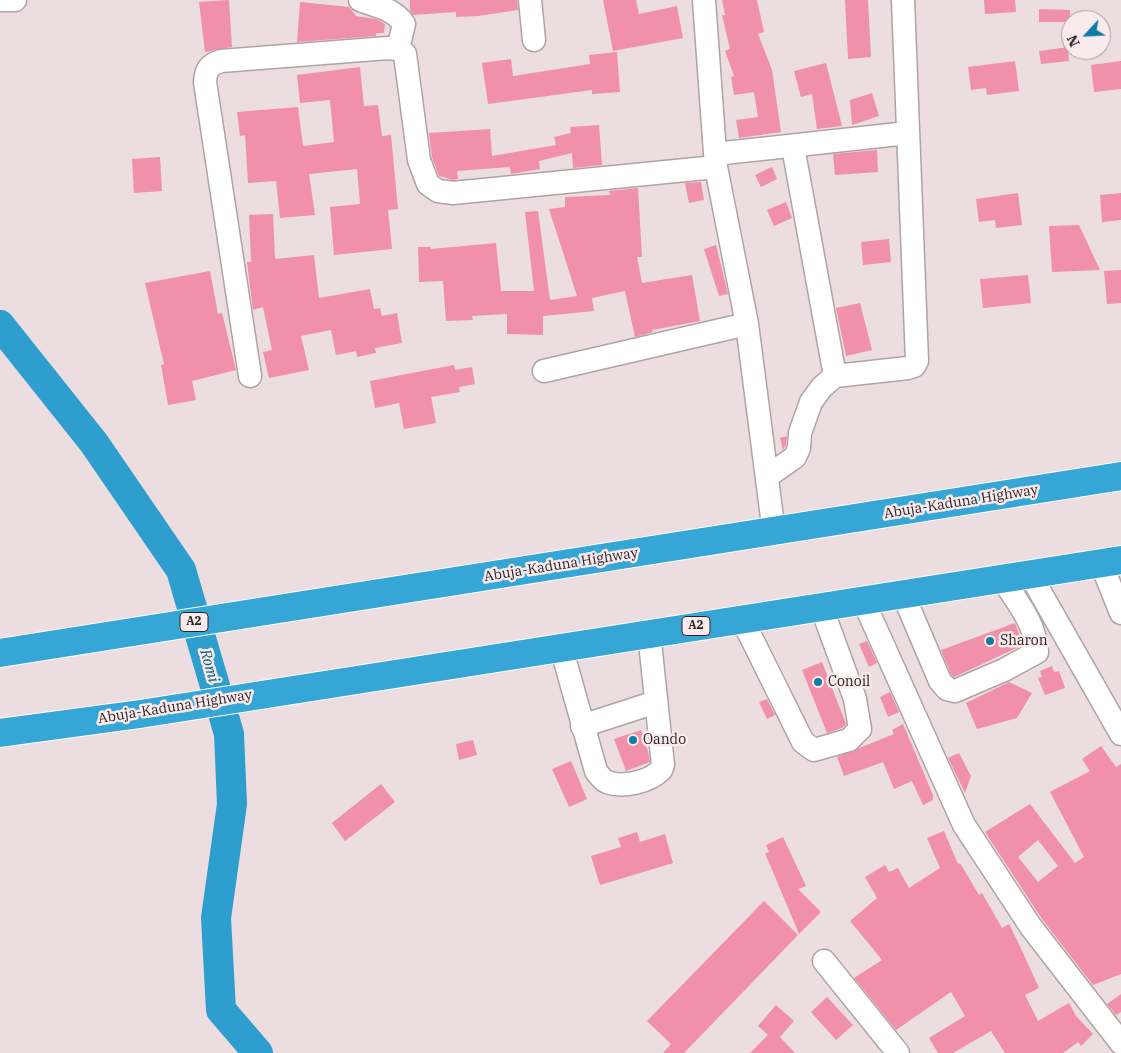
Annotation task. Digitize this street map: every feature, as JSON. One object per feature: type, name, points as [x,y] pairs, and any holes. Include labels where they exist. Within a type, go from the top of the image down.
[{"type":"highway","name":"Abuja-Kaduna Highway","points":[[0,653],[774,533],[1121,476]]},
{"type":"highway","name":"Abuja-Kaduna Highway","points":[[0,733],[140,714],[1111,562]]},
{"type":"street","points":[[0,0],[15,0]]},
{"type":"street","points":[[360,0],[386,9],[399,16],[404,24],[398,49]]},
{"type":"street","points":[[530,0],[534,40]]},
{"type":"street","points":[[704,0],[715,160],[747,324],[774,533]]},
{"type":"street","points":[[768,476],[795,457],[799,448],[800,433],[811,402],[822,387],[835,376],[908,368],[914,366],[917,361],[903,0]]},
{"type":"street","points":[[250,376],[206,71],[211,64],[220,61],[388,48],[398,49],[406,54],[419,160],[428,184],[438,190],[453,193],[715,160],[793,147],[908,133]]},
{"type":"street","points":[[793,147],[835,376]]},
{"type":"street","points":[[544,371],[747,324]]},
{"type":"street","points":[[1111,562],[1121,613]]},
{"type":"street","points":[[1031,576],[1121,734]]},
{"type":"street","points":[[903,594],[940,681],[947,689],[955,691],[1004,670],[1037,652],[1037,640],[1028,618],[1003,580]]},
{"type":"street","points":[[863,600],[964,825],[1031,927],[1121,1043]]},
{"type":"street","points":[[742,619],[803,742],[814,750],[849,740],[860,729],[855,699],[821,606]]},
{"type":"street","points":[[561,647],[596,771],[605,782],[621,785],[649,778],[661,770],[663,765],[649,633]]},
{"type":"street","points":[[582,726],[656,702]]},
{"type":"street","points":[[824,961],[898,1053]]},
{"type":"building","points":[[229,0],[232,47],[205,52],[199,2]]},
{"type":"building","points":[[410,0],[517,0],[518,10],[478,16],[456,17],[456,12],[413,15],[410,11]]},
{"type":"building","points":[[603,0],[636,0],[639,14],[677,6],[683,38],[613,51]]},
{"type":"building","points":[[722,0],[757,0],[764,32],[758,34],[772,70],[781,132],[739,138],[736,120],[758,117],[754,92],[734,95],[731,77],[734,76],[725,51],[730,49],[722,15],[725,15]]},
{"type":"building","points":[[845,0],[868,0],[871,57],[848,59]]},
{"type":"building","points":[[984,0],[1015,0],[1016,12],[985,14]]},
{"type":"building","points":[[300,2],[349,7],[356,16],[376,19],[385,24],[384,33],[376,33],[376,36],[297,42]]},
{"type":"building","points":[[1039,9],[1070,10],[1061,10],[1061,22],[1039,22]]},
{"type":"building","points":[[1061,48],[1061,60],[1069,61],[1041,64],[1039,51]]},
{"type":"building","points":[[617,52],[620,92],[592,94],[592,90],[488,104],[482,63],[511,59],[513,76],[590,64],[589,55]]},
{"type":"building","points":[[1015,61],[1019,91],[987,95],[986,88],[971,90],[968,67]]},
{"type":"building","points":[[1121,61],[1121,89],[1094,92],[1091,65]]},
{"type":"building","points":[[826,63],[842,126],[817,129],[812,94],[801,97],[794,71]]},
{"type":"building","points":[[360,67],[364,106],[378,105],[382,136],[391,135],[398,209],[388,210],[392,249],[334,255],[330,207],[360,204],[357,169],[309,174],[315,215],[280,218],[276,181],[248,183],[245,135],[240,136],[237,112],[298,107],[303,146],[334,142],[330,100],[300,103],[297,75]]},
{"type":"building","points":[[872,93],[879,116],[852,125],[850,100]]},
{"type":"building","points":[[599,125],[602,165],[573,168],[572,153],[539,161],[540,169],[511,174],[510,167],[457,171],[458,179],[453,180],[439,176],[432,157],[429,133],[490,129],[492,156],[556,145],[554,137],[571,133],[570,127]]},
{"type":"building","points":[[877,150],[878,172],[835,175],[833,154]]},
{"type":"building","points":[[160,157],[162,191],[134,193],[132,159]]},
{"type":"building","points":[[772,167],[777,179],[761,187],[755,175]]},
{"type":"building","points":[[701,182],[704,200],[689,203],[685,183]]},
{"type":"building","points":[[638,188],[642,257],[637,257],[642,283],[692,275],[700,321],[652,330],[653,332],[635,337],[625,291],[592,298],[594,311],[543,316],[543,335],[507,334],[507,314],[472,316],[473,320],[446,321],[443,281],[419,282],[418,247],[431,247],[431,249],[496,243],[501,291],[534,291],[525,212],[538,211],[550,300],[577,296],[549,209],[565,207],[565,197],[610,195],[609,191]]},
{"type":"building","points":[[1018,193],[1022,225],[996,228],[995,220],[979,222],[976,199]]},
{"type":"building","points":[[1121,193],[1121,220],[1102,222],[1100,195]]},
{"type":"building","points":[[786,202],[792,218],[774,226],[767,210]]},
{"type":"building","points":[[273,214],[275,259],[314,255],[319,298],[370,289],[374,309],[380,308],[382,316],[397,313],[402,343],[375,348],[376,353],[357,357],[356,351],[336,355],[331,330],[301,336],[309,370],[269,378],[263,352],[272,350],[263,307],[253,310],[247,262],[251,262],[249,215]]},
{"type":"building","points":[[1079,225],[1100,270],[1052,272],[1049,226]]},
{"type":"building","points":[[889,239],[891,262],[863,265],[861,242]]},
{"type":"building","points":[[716,245],[728,294],[719,296],[704,249]]},
{"type":"building","points":[[1121,270],[1121,303],[1107,304],[1104,271]]},
{"type":"building","points":[[210,271],[218,314],[222,313],[236,370],[192,381],[196,400],[168,405],[161,365],[164,364],[145,283]]},
{"type":"building","points":[[1028,275],[1031,303],[983,308],[980,279]]},
{"type":"building","points":[[860,303],[872,350],[846,356],[836,308]]},
{"type":"building","points":[[454,365],[455,370],[472,367],[475,384],[459,387],[460,392],[431,397],[436,423],[404,429],[399,403],[375,408],[370,381]]},
{"type":"building","points":[[787,436],[786,445],[783,450],[780,438]]},
{"type":"building","points":[[1015,623],[1023,645],[954,677],[951,674],[941,650]]},
{"type":"building","points":[[867,641],[877,663],[869,667],[859,644]]},
{"type":"building","points":[[822,662],[846,724],[842,728],[827,733],[802,670]]},
{"type":"building","points":[[1052,666],[1054,672],[1059,671],[1065,688],[1045,695],[1038,678],[1042,677],[1040,671]]},
{"type":"building","points":[[1009,682],[1032,693],[1017,718],[977,729],[966,703]]},
{"type":"building","points":[[890,692],[899,712],[888,717],[880,697]]},
{"type":"building","points":[[767,699],[775,715],[767,719],[759,702]]},
{"type":"building","points":[[903,724],[933,795],[933,800],[923,805],[912,781],[894,789],[883,762],[844,776],[837,757],[894,734],[892,730]]},
{"type":"building","points":[[641,730],[650,762],[626,771],[614,739]]},
{"type":"building","points":[[473,740],[477,755],[459,760],[456,744]]},
{"type":"building","points":[[1101,746],[1116,767],[1121,764],[1121,974],[1093,985],[1042,919],[985,832],[1030,804],[1075,863],[1084,857],[1050,792],[1090,771],[1082,759]],"holes":[[[1038,840],[1058,866],[1038,882],[1018,857]]]},
{"type":"building","points":[[959,753],[971,776],[965,793],[948,758]]},
{"type":"building","points":[[571,761],[587,799],[569,807],[552,769]]},
{"type":"building","points":[[381,784],[395,802],[345,841],[332,823]]},
{"type":"building","points":[[944,831],[958,864],[960,863],[979,895],[982,893],[1002,928],[1009,924],[1018,942],[1039,988],[1025,995],[1038,1021],[1069,1003],[1076,1016],[1093,1034],[1081,1046],[1078,1042],[1063,1053],[1005,1053],[991,1031],[953,1053],[938,1053],[929,1038],[965,1016],[951,992],[896,1030],[854,978],[882,960],[850,921],[877,898],[865,877],[885,865],[889,872],[898,868],[909,888],[940,868],[927,838]]},
{"type":"building","points":[[637,832],[640,842],[665,834],[673,863],[600,885],[591,856],[621,847],[618,838]]},
{"type":"building","points":[[783,837],[806,886],[798,889],[821,912],[799,934],[765,853],[769,852],[766,845]]},
{"type":"building","points":[[764,901],[798,935],[684,1053],[663,1053],[671,1044],[647,1021]]},
{"type":"building","points":[[1121,994],[1121,1012],[1116,1015],[1107,1004]]},
{"type":"building","points":[[827,997],[853,1025],[836,1040],[811,1012]]},
{"type":"building","points":[[776,1005],[794,1021],[780,1037],[795,1053],[750,1053],[768,1035],[758,1026]]},
{"type":"waterway","name":"Romi","points":[[0,325],[94,443],[181,570],[229,734],[232,804],[216,918],[221,1010],[258,1053]]},
{"type":"place","name":"Sharon","points":[[990,641]]},
{"type":"place","name":"Conoil","points":[[818,682]]},
{"type":"place","name":"Oando","points":[[633,740]]}]
